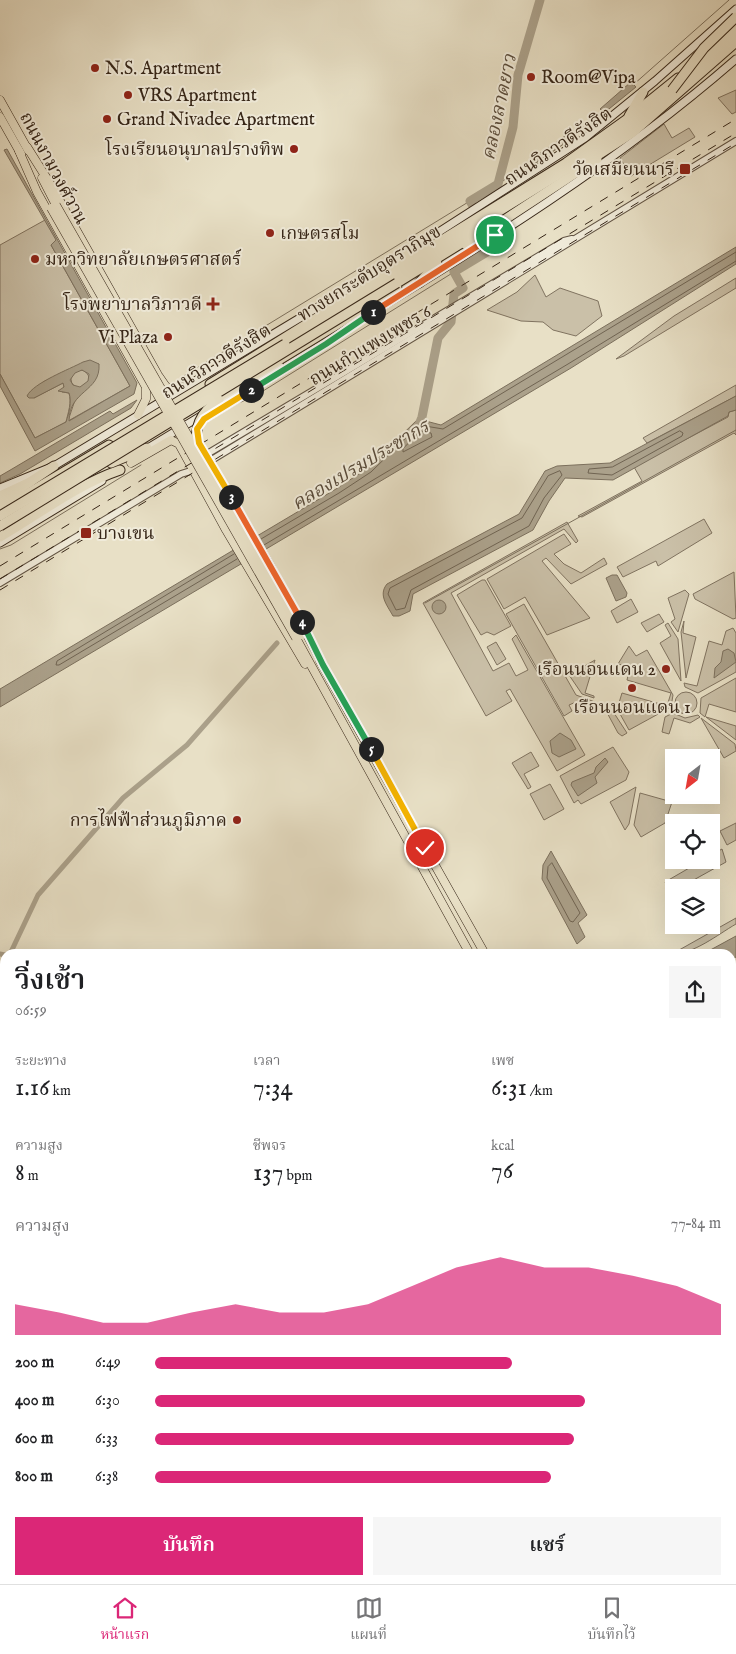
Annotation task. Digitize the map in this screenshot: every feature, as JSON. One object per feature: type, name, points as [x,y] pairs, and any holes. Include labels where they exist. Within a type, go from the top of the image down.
[{"type":"highway","points":[[672,90],[704,48],[736,17]]},
{"type":"highway","name":"ถนนวิภาวดีรังสิต","points":[[0,510],[157,417],[410,261],[477,213],[566,163],[669,86],[736,24]]},
{"type":"highway","name":"ทางยกระดับอุตราภิมุข","points":[[0,516],[497,215],[569,168],[628,126],[672,90],[736,32]]},
{"type":"highway","name":"ทางยกระดับอุตราภิมุข","points":[[0,526],[397,283],[632,133],[736,43]]},
{"type":"highway","name":"ถนนวิภาวดีรังสิต","points":[[0,526],[111,463],[437,263],[490,235],[634,134],[736,43]]},
{"type":"highway","points":[[626,120],[643,92]]},
{"type":"highway","points":[[402,256],[439,240]]},
{"type":"highway","points":[[419,283],[437,263]]},
{"type":"highway","points":[[196,450],[195,430],[198,422],[211,405],[327,331],[397,283]]},
{"type":"highway","points":[[111,463],[147,448]]},
{"type":"highway","points":[[0,502],[54,466]]},
{"type":"highway","points":[[0,537],[99,477],[120,470]]},
{"type":"highway","points":[[0,496],[30,482]]},
{"type":"main road","name":"ถนนวิภาวดีรังสิต","points":[[0,488],[54,466],[182,387],[477,213],[572,147],[643,92],[736,9]]},
{"type":"main road","name":"ถนนวิภาวดีรังสิต","points":[[0,543],[131,463],[147,448],[419,283],[490,235],[615,156],[736,59]]},
{"type":"main road","name":"ถนนงามวงศ์วาน","points":[[0,100],[53,207],[299,636],[323,665],[482,949]]},
{"type":"main road","name":"ถนนงามวงศ์วาน","points":[[0,117],[23,149]]},
{"type":"main road","points":[[23,149],[51,185],[158,375],[168,388],[182,387]]},
{"type":"main road","points":[[23,149],[37,192],[146,387],[146,399],[138,415]]},
{"type":"main road","name":"ถนนงามวงศ์วาน","points":[[53,207],[196,450],[299,636],[318,681],[467,949]]},
{"type":"main road","points":[[323,665],[270,565],[197,436],[200,424],[204,419],[326,344],[352,325]]},
{"type":"main road","points":[[146,387],[152,389],[157,386],[158,375]]},
{"type":"main road","points":[[131,463],[171,440],[179,444],[292,644],[318,681]]},
{"type":"main road","points":[[208,495],[206,485],[216,478],[225,486]]},
{"type":"street","name":"ถนนกำแพงเพชร 6","points":[[0,583],[457,307],[566,246],[573,238],[736,141]]},
{"type":"shaded area","points":[[736,90],[736,112],[732,114],[718,98]]},
{"type":"shaded area","points":[[664,124],[672,138],[689,128],[695,137],[631,176],[620,158]]},
{"type":"shaded area","name":"มหาวิทยาลัยเกษตรศาสตร์","points":[[45,220],[57,240],[51,245],[130,386],[68,421],[76,397],[86,389],[99,364],[68,371],[43,382],[34,398],[63,383],[62,392],[69,393],[69,408],[66,422],[35,438],[0,374],[0,245]]},
{"type":"shaded area","points":[[535,275],[546,297],[560,288],[598,301],[602,316],[576,336],[553,330],[543,322],[521,321],[487,310],[517,292]]},
{"type":"shaded area","points":[[736,278],[736,288],[616,359],[674,316]]},
{"type":"shaded area","points":[[80,370],[86,373],[89,379],[86,385],[80,388],[74,385],[71,379],[74,373]]},
{"type":"shaded area","points":[[736,385],[736,396],[647,443],[643,438]]},
{"type":"shaded area","points":[[736,410],[736,435],[734,433],[582,517],[578,516],[642,481],[634,467],[728,417],[729,412]]},
{"type":"shaded area","points":[[704,519],[712,533],[658,566],[656,561],[623,577],[617,567]]},
{"type":"shaded area","points":[[567,522],[578,541],[576,543],[564,529],[451,593],[493,671],[509,663],[516,676],[528,670],[512,639],[516,635],[585,755],[557,771],[510,689],[506,691],[512,701],[486,716],[423,603]]},
{"type":"shaded area","points":[[564,534],[571,544],[554,554],[564,564],[581,573],[604,558],[607,564],[571,584],[546,558],[542,561],[590,618],[547,635],[525,597],[504,609],[487,579]]},
{"type":"shaded area","points":[[734,572],[736,618],[733,619],[695,599],[693,594]]},
{"type":"shaded area","points":[[485,580],[511,626],[494,635],[487,632],[481,635],[457,595]]},
{"type":"shaded area","points":[[685,590],[689,594],[678,632],[671,622],[675,619],[668,598]]},
{"type":"shaded area","points":[[631,599],[638,612],[617,623],[611,611]]},
{"type":"shaded area","points":[[524,604],[576,695],[595,702],[595,704],[587,702],[580,706],[576,702],[569,705],[572,711],[564,716],[506,614]]},
{"type":"shaded area","points":[[659,614],[664,622],[647,632],[641,623]]},
{"type":"shaded area","points":[[684,621],[683,633],[696,637],[686,678],[681,632]]},
{"type":"shaded area","points":[[668,623],[678,639],[681,681],[660,643],[671,636],[665,625]]},
{"type":"shaded area","points":[[733,628],[736,633],[736,672],[698,693],[685,687],[684,683],[697,686],[709,641],[722,645],[726,631]]},
{"type":"shaded area","points":[[496,642],[506,659],[497,665],[487,647]]},
{"type":"shaded area","points":[[629,646],[636,656],[647,650],[673,695],[671,707],[629,730],[615,705],[618,706],[622,693],[667,706],[671,693],[627,680],[630,667],[618,664]]},
{"type":"shaded area","points":[[595,660],[585,693],[594,696],[594,698],[582,694],[569,675]]},
{"type":"shaded area","points":[[736,678],[736,712],[709,704],[705,717],[700,713],[701,698]]},
{"type":"shaded area","points":[[686,692],[694,695],[697,703],[694,711],[686,714],[678,711],[675,703],[678,695]]},
{"type":"shaded area","points":[[604,707],[614,713],[627,733],[622,736],[618,733]]},
{"type":"shaded area","points":[[673,713],[685,718],[698,715],[700,717],[690,723],[674,718],[669,734],[662,732],[665,717]]},
{"type":"shaded area","points":[[706,717],[736,726],[736,740]]},
{"type":"shaded area","points":[[701,718],[735,744],[736,751],[724,758]]},
{"type":"shaded area","points":[[613,747],[629,772],[626,780],[581,804],[578,800],[574,803],[560,776]]},
{"type":"shaded area","points":[[531,752],[539,766],[524,774],[531,787],[528,789],[512,763]]},
{"type":"shaded area","points":[[550,784],[564,809],[544,820],[530,794]]},
{"type":"shaded area","points":[[636,787],[629,824],[625,830],[610,802]]},
{"type":"shaded area","points":[[640,793],[665,800],[665,804],[671,804],[668,814],[665,814],[665,823],[641,837],[634,825]]},
{"type":"shaded area","points":[[736,823],[736,840],[727,845],[720,831]]},
{"type":"shaded area","points":[[722,849],[726,862],[720,865],[720,850]]},
{"type":"shaded area","points":[[687,869],[713,869],[695,879],[670,879]]},
{"type":"shaded area","points":[[736,918],[736,924],[720,934],[720,927]]},
{"type":"shaded area","points":[[708,934],[720,934],[705,943],[693,949],[681,949]]},
{"type":"water","points":[[631,82],[636,87],[604,113],[600,109]]},
{"type":"water","points":[[571,132],[574,137],[536,163],[533,158]]},
{"type":"water","points":[[7,149],[137,383],[134,394],[35,451],[0,386],[0,374],[35,438],[66,422],[68,415],[69,393],[58,391],[64,387],[63,383],[34,398],[27,396],[36,386],[52,377],[90,360],[99,364],[95,380],[74,403],[70,411],[69,421],[130,386],[51,245],[56,240],[4,150]],"holes":[[[82,370],[89,374],[88,381],[80,387],[73,385],[70,380],[75,373]]]},
{"type":"water","points":[[736,247],[736,264],[571,368],[0,707],[0,689],[336,489],[368,468],[418,419],[441,425]]},
{"type":"water","points":[[736,396],[736,410],[729,412],[728,416],[613,480],[565,478],[549,501],[533,530],[413,594],[410,611],[399,616],[393,616],[383,596],[384,588],[387,584],[519,514],[545,471],[557,466],[610,463]]},
{"type":"water","points":[[137,400],[131,408],[20,474],[0,483],[0,476],[110,411],[113,414]]},
{"type":"water","points":[[617,575],[627,593],[626,597],[616,601],[606,578]]},
{"type":"water","points":[[436,600],[442,600],[446,607],[442,614],[436,614],[432,610],[432,604]]},
{"type":"water","points":[[728,649],[734,653],[736,662],[714,678],[715,668],[721,662],[723,651]]},
{"type":"water","points":[[560,733],[571,740],[576,749],[559,757],[552,753],[550,741]]},
{"type":"water","points":[[605,758],[608,762],[595,777],[597,783],[578,796],[571,785],[572,782],[594,773],[596,767]]},
{"type":"water","points":[[551,851],[587,915],[578,923],[585,937],[577,944],[542,879],[543,865]]},
{"type":"water","points":[[736,936],[736,949],[712,949]]},
{"type":"waterway","name":"คลองลาดยาว","points":[[417,430],[422,417],[438,338],[451,322],[454,294],[463,288],[454,272],[497,246],[470,201],[498,184],[513,127],[518,75],[540,0]]},
{"type":"waterway","points":[[633,85],[729,0]]},
{"type":"waterway","points":[[572,136],[604,110]]},
{"type":"waterway","points":[[498,184],[535,160]]},
{"type":"waterway","points":[[182,377],[470,201]]},
{"type":"waterway","points":[[241,402],[255,396],[454,272]]},
{"type":"waterway","points":[[425,603],[736,430]]},
{"type":"waterway","points":[[0,549],[11,545],[141,465]]},
{"type":"waterway","points":[[12,949],[38,895],[123,798],[187,745],[277,643]]},
{"type":"railway","points":[[0,566],[736,119]]},
{"type":"railway","points":[[0,579],[736,133]]},
{"type":"railway","points":[[0,590],[736,143]]},
{"type":"place","name":"N.S. Apartment","points":[[95,68]]},
{"type":"place","name":"Room@Vipa","points":[[531,77]]},
{"type":"place","name":"VRS Apartment","points":[[128,95]]},
{"type":"place","name":"Grand Nivadee Apartment","points":[[107,119]]},
{"type":"place","name":"โรงเรียนอนุบาลปรางทิพ","points":[[294,149]]},
{"type":"place","name":"วัดเสมียนนารี","points":[[685,169]]},
{"type":"place","name":"เกษตรสโม","points":[[270,233]]},
{"type":"place","name":"มหาวิทยาลัยเกษตรศาสตร์","points":[[35,259]]},
{"type":"place","name":"โรงพยาบาลวิภาวดี","points":[[213,304]]},
{"type":"place","name":"Vi Plaza","points":[[168,337]]},
{"type":"place","name":"บางเขน","points":[[86,533]]},
{"type":"place","name":"เรือนนอนแดน 2","points":[[666,669]]},
{"type":"place","name":"เรือนนอนแดน 1","points":[[632,688]]},
{"type":"place","name":"การไฟฟ้าส่วนภูมิภาค","points":[[237,820]]},
{"type":"route","points":[[425,848],[323,665],[270,565],[199,443],[197,429],[204,419],[326,344],[352,325],[495,235]]},
{"type":"water label","name":"คลองเปรมประชากร","points":[[360,464]]}]
